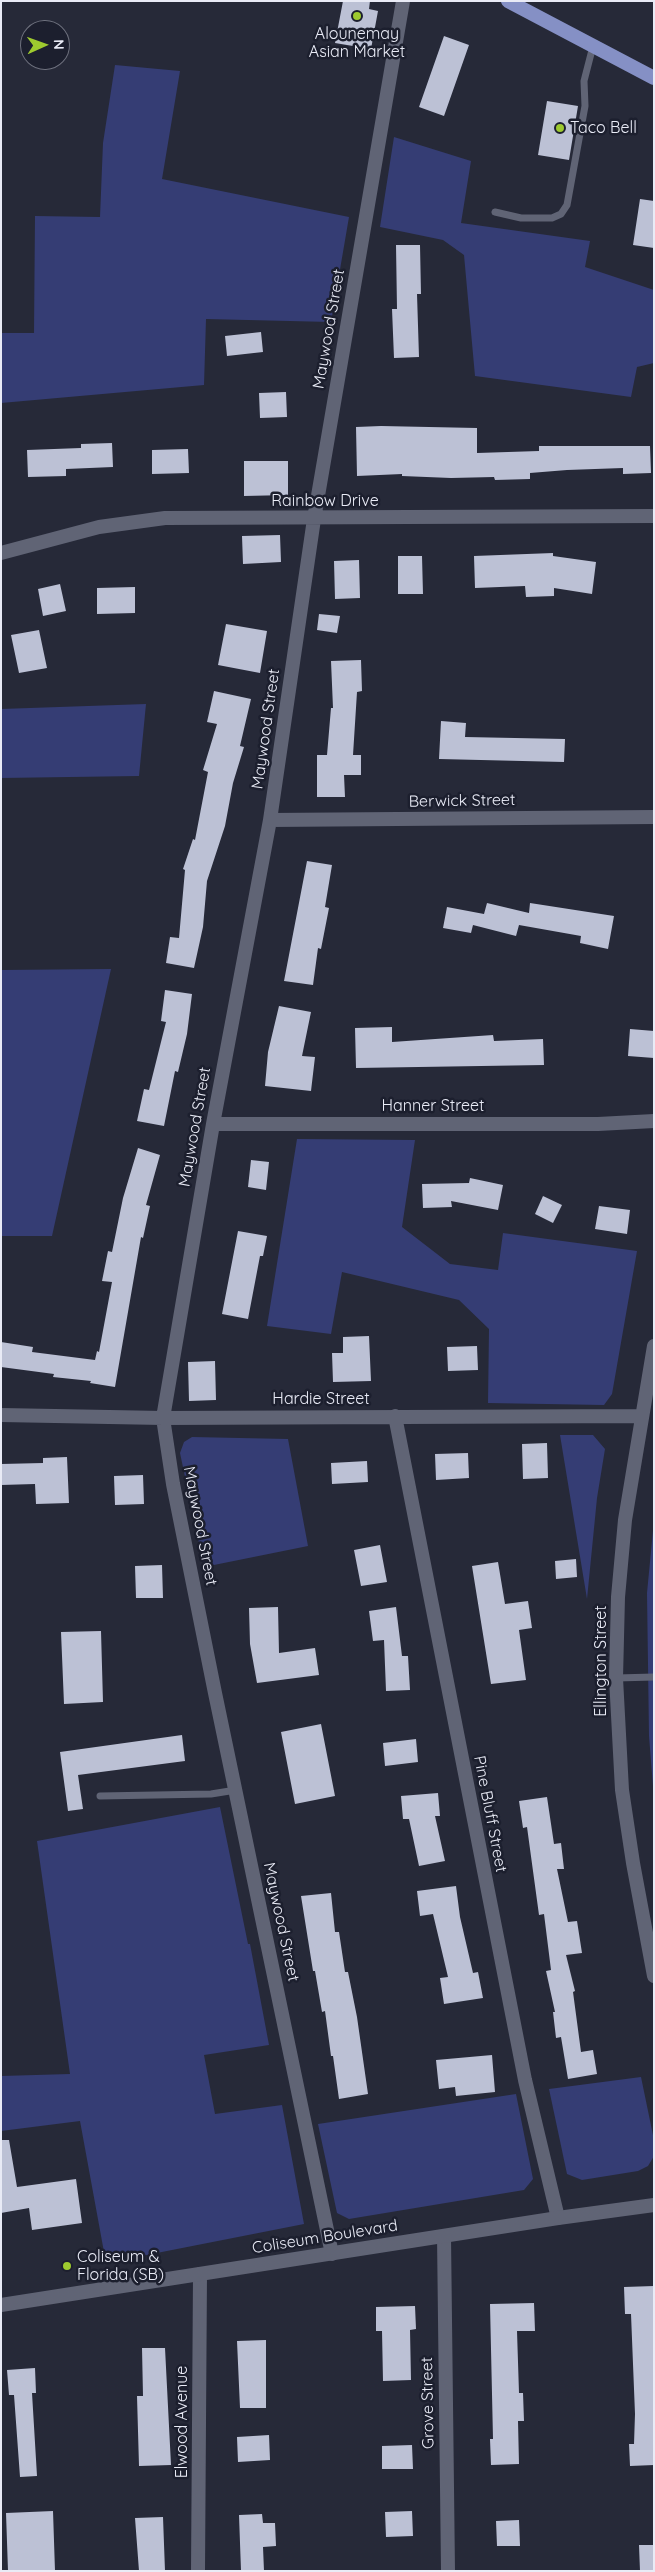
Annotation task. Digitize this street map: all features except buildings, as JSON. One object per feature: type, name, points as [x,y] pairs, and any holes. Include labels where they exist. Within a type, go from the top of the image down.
[{"type":"main road","points":[[508,1],[654,78]]},
{"type":"street","name":"Maywood Street","points":[[332,2254],[174,1484],[163,1418],[213,1124],[270,820],[314,519],[402,1]]},
{"type":"street","name":"Rainbow Drive","points":[[1,553],[99,527],[165,518],[314,519],[654,516]]},
{"type":"street","name":"Berwick Street","points":[[270,820],[654,816]]},
{"type":"street","name":"Hanner Street","points":[[213,1124],[598,1124],[654,1121]]},
{"type":"street","name":"Ellington Street","points":[[654,1346],[625,1520],[618,1597],[616,1678],[622,1790],[632,1863],[654,1976]]},
{"type":"street","name":"Hardie Street","points":[[1,1415],[163,1418],[642,1416]]},
{"type":"street","name":"Pine Bluff Street","points":[[395,1416],[523,2071],[558,2218]]},
{"type":"street","name":"Coliseum Boulevard","points":[[1,2305],[558,2218],[654,2205]]},
{"type":"street","name":"Grove Street","points":[[444,2236],[448,2571]]},
{"type":"street","name":"Elwood Avenue","points":[[198,2571],[200,2274]]},
{"type":"lane","points":[[495,212],[521,218],[552,218],[561,214],[567,205],[585,106],[584,81],[593,46]]},
{"type":"lane","points":[[616,1678],[654,1677]]},
{"type":"lane","points":[[100,1796],[212,1794],[236,1790]]},
{"type":"shaded area","points":[[115,65],[180,71],[162,179],[349,217],[331,322],[206,319],[204,385],[1,403],[1,333],[34,333],[35,216],[100,217],[103,143]]},
{"type":"shaded area","points":[[394,137],[471,161],[461,223],[590,241],[585,267],[654,290],[654,363],[637,367],[631,397],[475,376],[464,255],[443,240],[380,227]]},
{"type":"shaded area","points":[[146,704],[139,776],[1,778],[1,709]]},
{"type":"shaded area","points":[[111,969],[52,1236],[1,1236],[1,970]]},
{"type":"shaded area","points":[[297,1139],[415,1140],[402,1227],[450,1264],[498,1270],[503,1233],[637,1251],[612,1394],[604,1405],[488,1403],[489,1329],[459,1300],[342,1272],[331,1334],[267,1326]]},
{"type":"shaded area","points":[[560,1435],[593,1435],[605,1449],[597,1498],[587,1599]]},
{"type":"shaded area","points":[[192,1437],[288,1439],[308,1546],[204,1567],[180,1453],[184,1442]]},
{"type":"shaded area","points":[[654,1520],[654,1799],[649,1736],[647,1593]]},
{"type":"shaded area","points":[[220,1807],[248,1944],[250,1944],[269,2045],[204,2055],[215,2114],[282,2105],[304,2224],[106,2263],[80,2121],[1,2131],[1,2076],[70,2074],[37,1841]]},
{"type":"shaded area","points":[[641,2077],[654,2140],[654,2156],[648,2166],[638,2171],[582,2180],[567,2174],[549,2089]]},
{"type":"shaded area","points":[[516,2094],[533,2179],[524,2190],[349,2219],[337,2213],[318,2124]]},
{"type":"place","name":"Alounemay Asian Market","points":[[357,16]]},
{"type":"place","name":"Taco Bell","points":[[560,128]]},
{"type":"place","name":"Coliseum & Florida (SB)","points":[[67,2266]]}]
